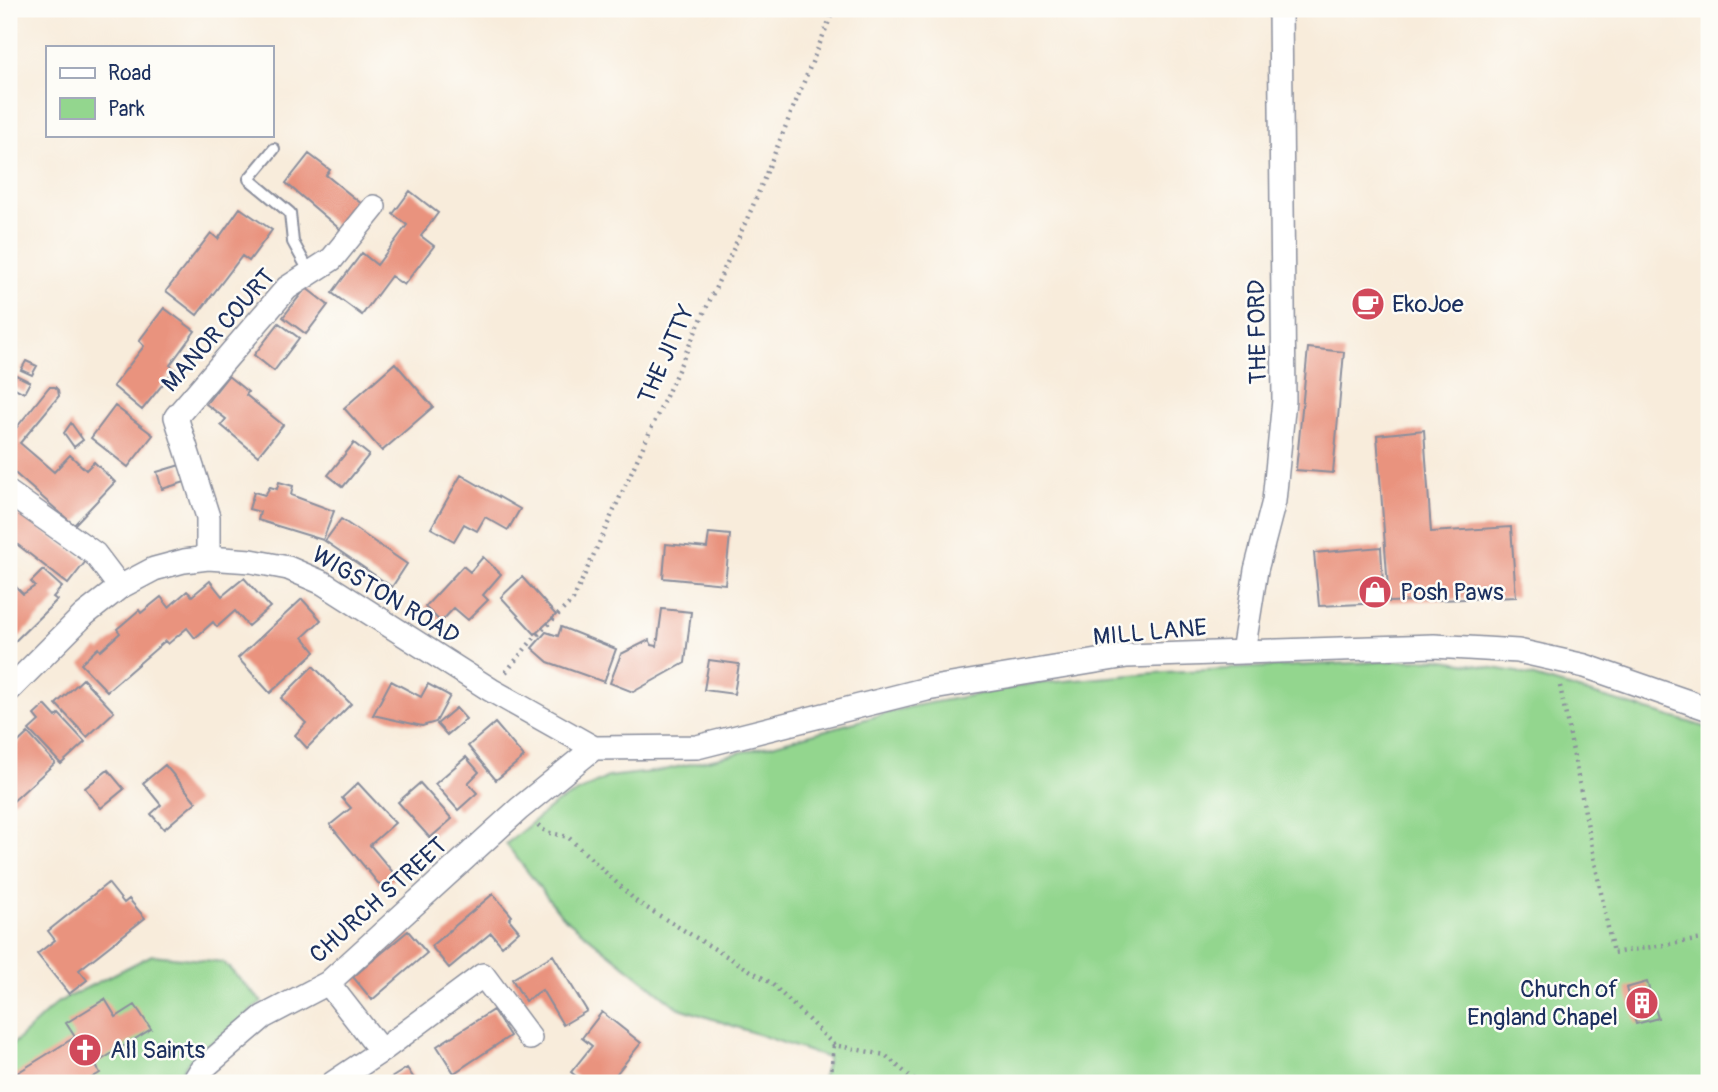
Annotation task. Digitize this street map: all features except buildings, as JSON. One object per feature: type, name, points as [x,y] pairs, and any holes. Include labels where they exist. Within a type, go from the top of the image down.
[{"type":"street","name":"THE FORD","points":[[1243,652],[1256,570],[1274,501],[1284,400],[1280,9]]},
{"type":"street","name":"MANOR COURT","points":[[208,558],[208,517],[176,417],[287,288],[332,258],[374,207]]},
{"type":"street","points":[[9,493],[94,554],[120,587]]},
{"type":"street","name":"WIGSTON ROAD","points":[[9,690],[84,615],[120,587],[154,569],[184,561],[208,558],[251,561],[288,568],[323,583],[491,690],[594,748]]},
{"type":"street","name":"MILL LANE","points":[[594,748],[697,747],[927,690],[1127,656],[1434,646],[1518,651],[1585,666],[1709,709]]},
{"type":"street","name":"CHURCH STREET","points":[[193,1083],[201,1070],[263,1017],[328,983],[519,809],[594,748]]},
{"type":"street","points":[[333,1083],[483,975],[530,1038]]},
{"type":"street","points":[[328,983],[381,1051]]},
{"type":"lane","points":[[274,149],[249,179],[290,213],[293,242],[310,273]]},
{"type":"path","name":"THE JITTY","points":[[491,690],[534,638],[573,600],[751,208],[834,9]]},
{"type":"path","points":[[1554,659],[1613,953],[1709,937]]},
{"type":"path","points":[[568,837],[637,902],[771,983],[834,1045],[885,1055],[922,1083]]},
{"type":"path","points":[[830,1083],[834,1045]]},
{"type":"green space","points":[[1438,659],[1517,672],[1709,728],[1709,1083],[821,1083],[828,1058],[677,1007],[562,916],[506,844],[556,803],[608,777],[660,771],[772,745],[909,707],[1032,684],[1165,672]]},
{"type":"green space","points":[[152,955],[223,962],[262,1002],[187,1063],[175,1083],[9,1083],[9,1048],[58,1002]]},
{"type":"place","name":"EkoJoe","points":[[1368,304]]},
{"type":"place","name":"Posh Paws","points":[[1375,592]]},
{"type":"place","name":"Church of England Chapel","points":[[1642,1003]]},
{"type":"place","name":"All Saints","points":[[85,1050]]}]
